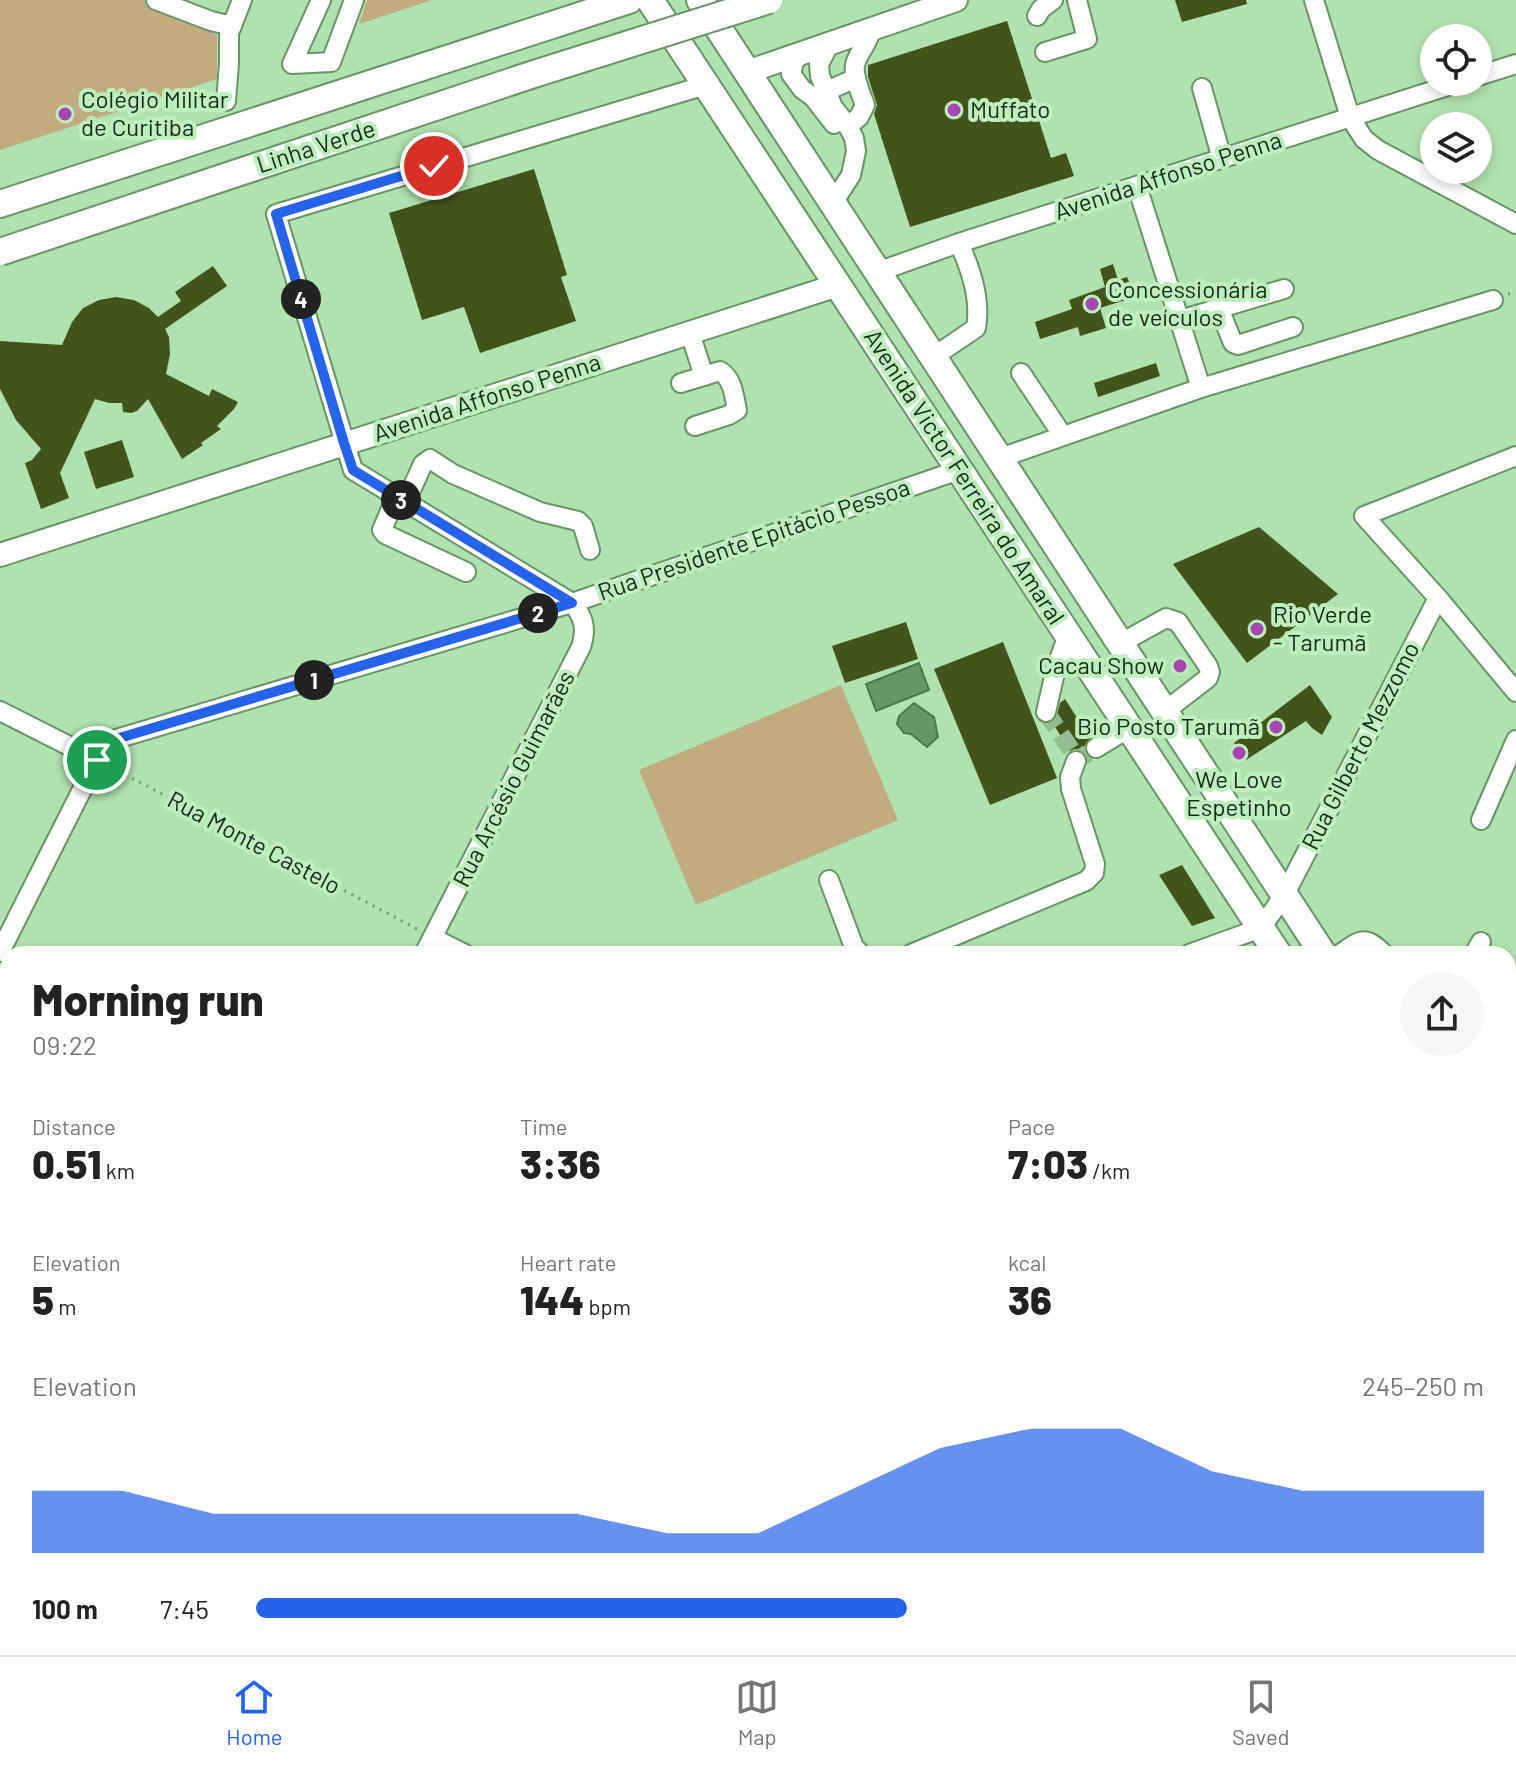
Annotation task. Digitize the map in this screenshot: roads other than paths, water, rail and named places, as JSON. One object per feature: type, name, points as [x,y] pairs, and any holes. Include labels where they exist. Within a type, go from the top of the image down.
[{"type":"highway","name":"Linha Verde","points":[[0,204],[629,0]]},
{"type":"highway","name":"Avenida Victor Ferreira do Amaral","points":[[650,0],[1273,946]]},
{"type":"highway","name":"Avenida Victor Ferreira do Amaral","points":[[700,0],[1318,946]]},
{"type":"highway","name":"Linha Verde","points":[[0,252],[519,79],[769,0]]},
{"type":"main road","points":[[747,72],[956,0]]},
{"type":"main road","name":"Avenida Affonso Penna","points":[[0,555],[838,285]]},
{"type":"street","points":[[156,0],[232,26]]},
{"type":"street","points":[[226,101],[228,41],[242,0]]},
{"type":"street","points":[[321,0],[292,64],[331,62],[354,0]]},
{"type":"street","points":[[1037,16],[1053,0]]},
{"type":"street","points":[[1045,52],[1095,37],[1077,0]]},
{"type":"street","points":[[1314,0],[1350,117],[1364,139],[1378,150],[1516,224]]},
{"type":"street","points":[[848,126],[859,117],[865,105],[854,66],[870,39],[871,29]]},
{"type":"street","points":[[830,43],[819,64],[820,94],[848,149],[830,198]]},
{"type":"street","points":[[801,53],[794,62],[791,74],[802,89],[820,94],[833,107],[854,138],[856,151],[851,175],[830,198]]},
{"type":"street","points":[[1492,72],[1516,64]]},
{"type":"street","points":[[820,94],[856,78]]},
{"type":"street","points":[[572,603],[353,470],[276,214],[706,85]]},
{"type":"street","points":[[1202,88],[1222,159]]},
{"type":"street","name":"Avenida Affonso Penna","points":[[877,272],[1420,95]]},
{"type":"street","points":[[1137,186],[1201,388]]},
{"type":"street","points":[[933,357],[976,328],[979,311],[969,267],[959,243]]},
{"type":"street","points":[[1180,320],[1284,289]]},
{"type":"street","points":[[1000,458],[1201,388],[1493,300]]},
{"type":"street","points":[[1219,308],[1233,343],[1238,345],[1293,327]]},
{"type":"street","points":[[690,333],[704,376]]},
{"type":"street","points":[[681,383],[720,371],[727,375],[732,387],[737,410],[695,426]]},
{"type":"street","points":[[1021,373],[1063,436]]},
{"type":"street","points":[[1516,456],[1364,516],[1438,598],[1516,692]]},
{"type":"street","points":[[466,572],[382,530],[423,464],[430,459],[453,474],[540,512],[578,521],[583,526],[590,550]]},
{"type":"street","name":"Rua Presidente Epitácio Pessoa","points":[[97,760],[116,739],[572,603],[959,470]]},
{"type":"street","name":"Rua Gilberto Mezzomo","points":[[1261,928],[1285,894],[1438,598]]},
{"type":"street","name":"Rua Arcésio Guimarães","points":[[429,946],[581,647],[585,636],[584,623],[572,603]]},
{"type":"street","points":[[1121,643],[1171,618],[1178,622],[1208,666],[1208,678],[1165,711]]},
{"type":"street","points":[[1046,712],[1056,668],[1068,635]]},
{"type":"street","points":[[0,711],[97,760],[3,946]]},
{"type":"street","points":[[1096,748],[1129,728]]},
{"type":"street","points":[[1481,820],[1516,740]]},
{"type":"street","points":[[930,946],[1086,881],[1094,873],[1095,864],[1071,789],[1070,777],[1076,761]]},
{"type":"street","points":[[829,880],[854,946]]},
{"type":"street","points":[[1212,946],[1261,928]]},
{"type":"street","points":[[1353,946],[1367,940],[1376,946]]},
{"type":"tunnel","points":[[1046,712],[1076,761],[1096,748]]},
{"type":"place","name":"Muffato","points":[[954,110]]},
{"type":"place","name":"Colégio Militar de Curitiba","points":[[65,114]]},
{"type":"place","name":"Concessionária de veículos","points":[[1092,304]]},
{"type":"place","name":"Rio Verde - Tarumã","points":[[1257,629]]},
{"type":"place","name":"Cacau Show","points":[[1180,666]]},
{"type":"place","name":"Bio Posto Tarumã","points":[[1276,727]]},
{"type":"place","name":"We Love Espetinho","points":[[1239,753]]}]
